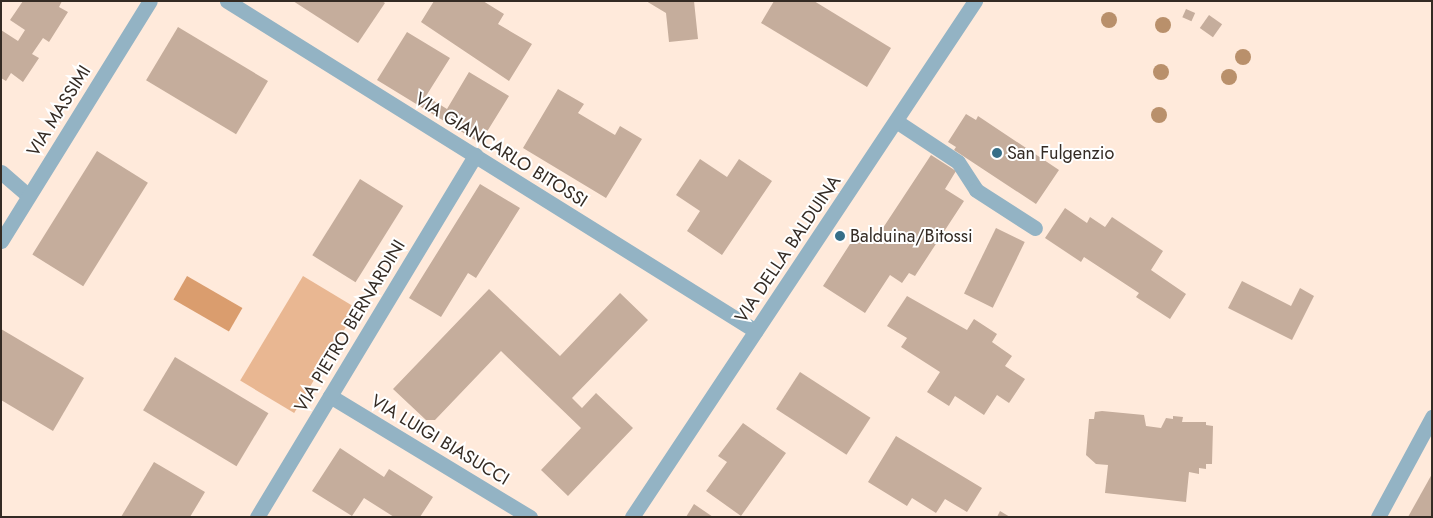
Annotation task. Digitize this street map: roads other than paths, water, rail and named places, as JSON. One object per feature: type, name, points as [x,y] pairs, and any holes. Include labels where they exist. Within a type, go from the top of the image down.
[{"type":"street","name":"VIA MASSIMI","points":[[1,241],[27,195],[150,1]]},
{"type":"street","name":"VIA GIANCARLO BITOSSI","points":[[227,1],[756,330]]},
{"type":"street","name":"VIA DELLA BALDUINA","points":[[632,517],[975,1]]},
{"type":"street","points":[[896,121],[958,162],[976,190],[1035,228]]},
{"type":"street","name":"VIA PIETRO BERNARDINI","points":[[257,517],[475,155]]},
{"type":"street","points":[[1,172],[27,195]]},
{"type":"street","name":"VIA LUIGI BIASUCCI","points":[[330,396],[530,517]]},
{"type":"street","points":[[1378,517],[1431,422]]},
{"type":"place","name":"San Fulgenzio","points":[[997,153]]},
{"type":"place","name":"Balduina/Bitossi","points":[[840,236]]}]
